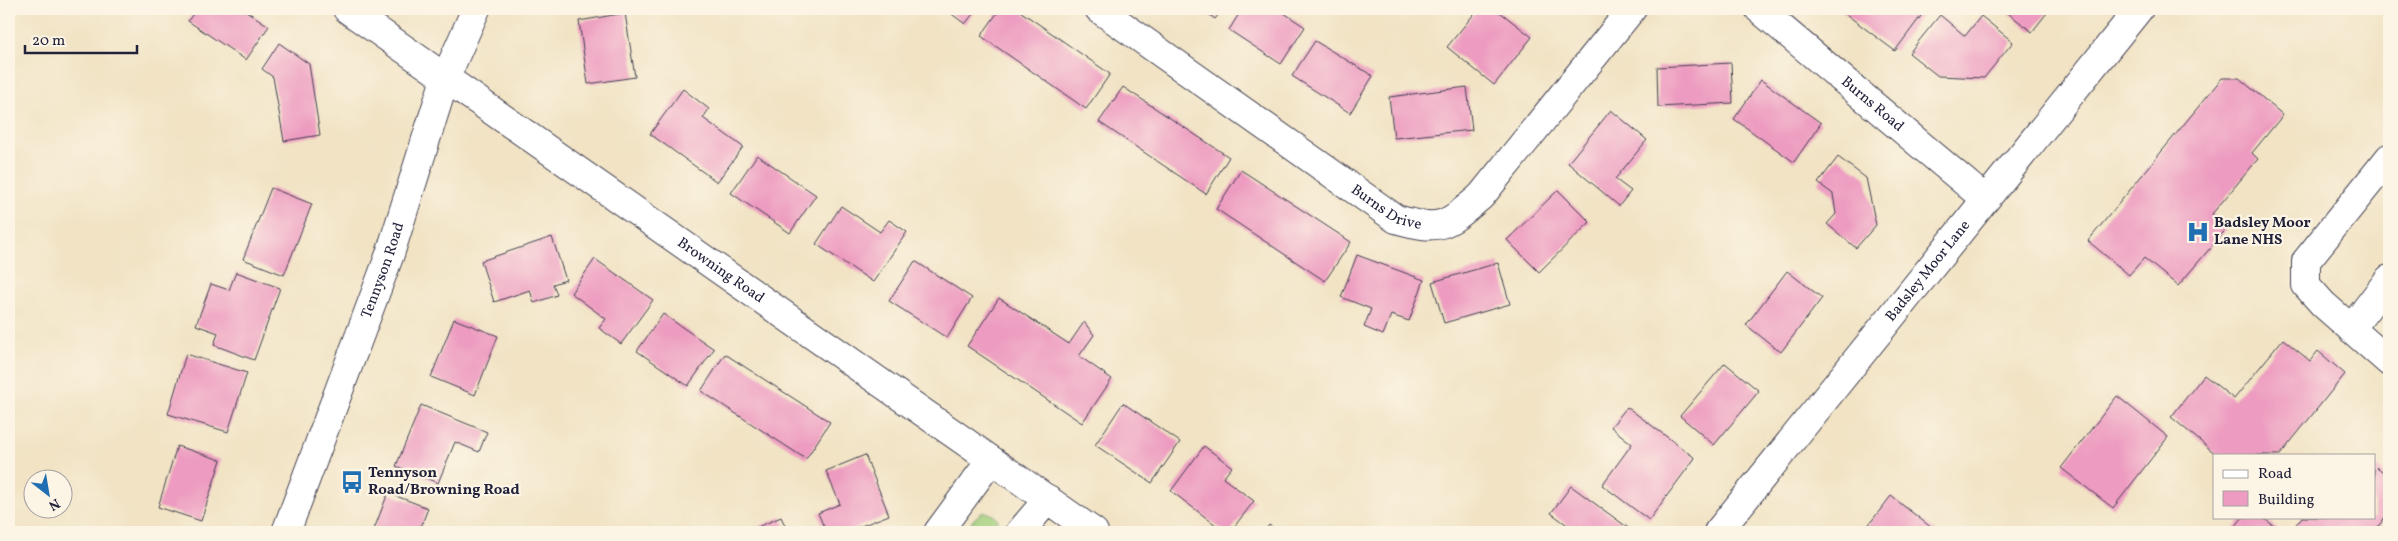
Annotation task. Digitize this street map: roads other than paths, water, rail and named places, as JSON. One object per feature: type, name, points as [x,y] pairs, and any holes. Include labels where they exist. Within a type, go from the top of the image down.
[{"type":"street","name":"Browning Road","points":[[347,9],[1094,532]]},
{"type":"street","name":"Tennyson Road","points":[[286,532],[390,254],[446,78],[476,9]]},
{"type":"street","name":"Burns Drive","points":[[1099,9],[1396,219],[1423,227],[1444,224],[1459,215],[1481,196],[1632,9]]},
{"type":"street","name":"Burns Road","points":[[1759,9],[1986,198]]},
{"type":"street","name":"Badsley Moor Lane","points":[[1718,532],[2138,9]]},
{"type":"street","points":[[2389,158],[2306,261],[2306,285],[2323,304],[2389,362]]},
{"type":"street","points":[[2351,328],[2389,279]]},
{"type":"street","points":[[938,532],[991,460]]},
{"type":"street","points":[[1020,532],[1048,499]]},
{"type":"place","name":"Badsley Moor Lane NHS","points":[[2198,232]]},
{"type":"place","name":"Tennyson Road/Browning Road","points":[[352,482]]}]
